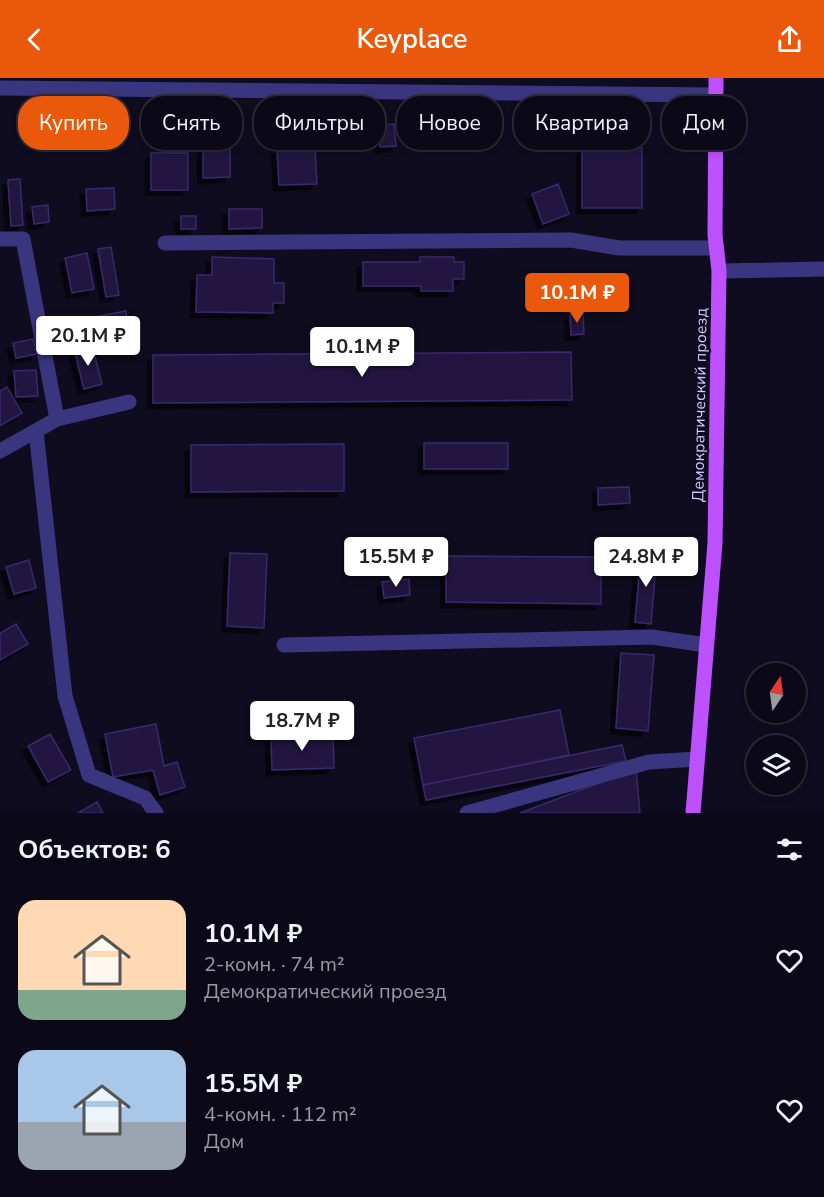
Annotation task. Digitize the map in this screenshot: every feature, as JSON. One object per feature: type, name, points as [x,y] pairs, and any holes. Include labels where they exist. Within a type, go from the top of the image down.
[{"type":"main road","name":"Демократический проезд","points":[[693,813],[715,543],[719,271],[716,242],[716,78]]},
{"type":"street","points":[[0,88],[716,95]]},
{"type":"street","points":[[0,239],[23,239],[57,419]]},
{"type":"street","points":[[165,243],[571,240],[619,248],[716,242]]},
{"type":"street","points":[[719,271],[824,269]]},
{"type":"street","points":[[0,451],[57,419],[129,402]]},
{"type":"street","points":[[36,431],[65,696],[89,775],[144,798],[156,813]]},
{"type":"street","points":[[284,645],[652,637],[706,645]]},
{"type":"street","points":[[467,813],[649,762],[697,759]]},
{"type":"building","points":[[394,124],[396,146],[385,147],[385,125]]},
{"type":"building","points":[[203,150],[230,150],[230,177],[203,178]]},
{"type":"building","points":[[277,150],[315,150],[317,184],[279,185]]},
{"type":"building","points":[[582,150],[642,150],[642,208],[582,208]]},
{"type":"building","points":[[151,153],[188,153],[188,190],[151,190]]},
{"type":"building","points":[[20,179],[23,225],[11,226],[8,180]]},
{"type":"building","points":[[558,184],[569,214],[543,224],[532,194]]},
{"type":"building","points":[[114,188],[115,209],[87,211],[86,189]]},
{"type":"building","points":[[48,205],[49,222],[34,224],[32,207]]},
{"type":"building","points":[[229,209],[262,209],[262,228],[229,229]]},
{"type":"building","points":[[181,216],[196,216],[196,229],[181,229]]},
{"type":"building","points":[[111,247],[119,295],[106,297],[98,249]]},
{"type":"building","points":[[87,253],[94,289],[72,293],[65,258]]},
{"type":"building","points":[[212,257],[274,259],[274,283],[284,283],[284,303],[273,303],[273,313],[196,312],[197,275],[212,275]]},
{"type":"building","points":[[420,257],[454,257],[454,262],[464,262],[464,279],[453,279],[453,291],[421,291],[421,286],[363,286],[363,262],[420,262]]},
{"type":"building","points":[[126,311],[128,323],[97,329],[94,317]]},
{"type":"building","points":[[583,314],[584,334],[571,335],[570,315]]},
{"type":"building","points":[[33,339],[37,354],[16,358],[13,343]]},
{"type":"building","points":[[92,345],[102,384],[84,389],[74,349]]},
{"type":"building","points":[[571,352],[572,400],[153,403],[153,355]]},
{"type":"building","points":[[36,370],[38,396],[16,397],[14,371]]},
{"type":"building","points":[[7,387],[22,413],[0,426],[0,391]]},
{"type":"building","points":[[424,443],[508,443],[508,469],[424,469]]},
{"type":"building","points":[[344,444],[344,491],[191,492],[191,445]]},
{"type":"building","points":[[629,487],[630,503],[598,505],[598,488]]},
{"type":"building","points":[[230,553],[267,554],[264,628],[227,626]]},
{"type":"building","points":[[641,553],[657,554],[651,624],[635,622]]},
{"type":"building","points":[[446,556],[601,557],[601,604],[446,602]]},
{"type":"building","points":[[29,560],[36,588],[14,594],[6,567]]},
{"type":"building","points":[[409,579],[410,595],[384,598],[382,582]]},
{"type":"building","points":[[16,624],[28,644],[0,660],[0,633]]},
{"type":"building","points":[[621,653],[654,655],[648,731],[616,728]]},
{"type":"building","points":[[560,710],[569,755],[423,785],[414,738]]},
{"type":"building","points":[[156,724],[164,766],[177,762],[185,787],[160,795],[153,770],[113,777],[105,734]]},
{"type":"building","points":[[50,734],[71,770],[48,782],[28,746]]},
{"type":"building","points":[[333,734],[334,768],[272,770],[271,736]]},
{"type":"building","points":[[622,745],[626,761],[426,800],[423,785]]},
{"type":"building","points":[[636,769],[640,813],[520,813]]},
{"type":"building","points":[[97,802],[103,813],[78,813]]}]
